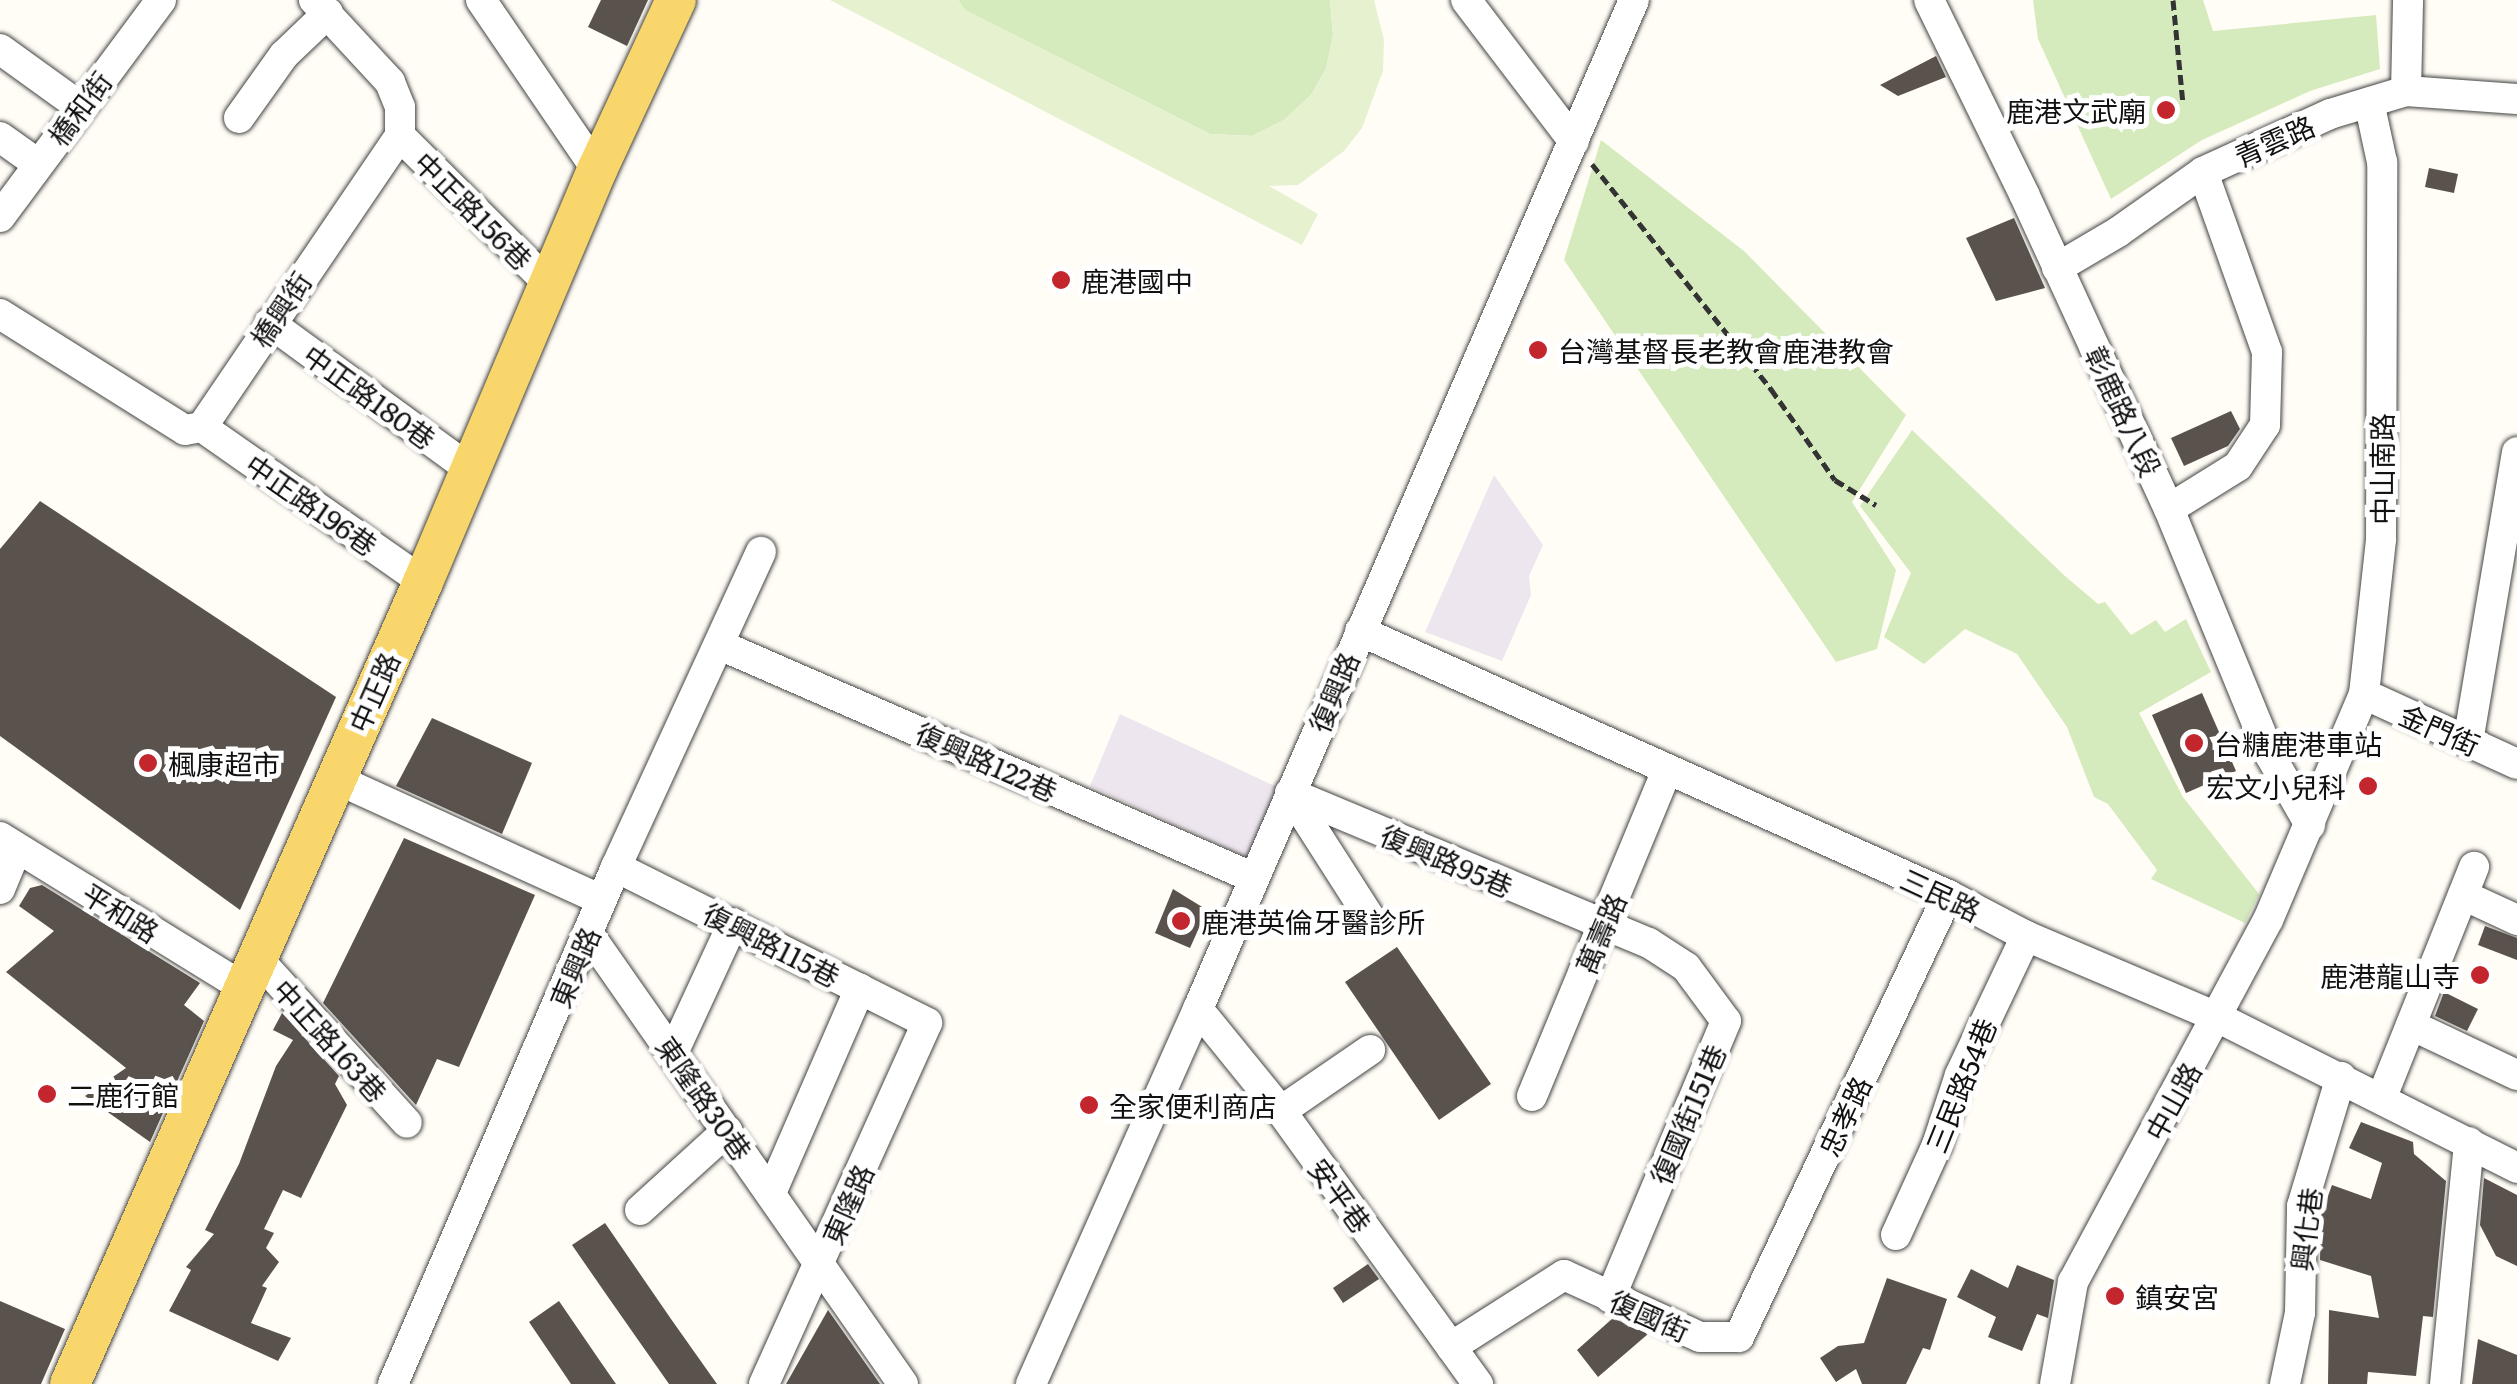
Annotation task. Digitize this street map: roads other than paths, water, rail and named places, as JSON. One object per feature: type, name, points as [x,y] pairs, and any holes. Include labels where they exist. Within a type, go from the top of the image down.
[{"type":"main road","name":"中正路","points":[[70,1384],[248,972],[423,582],[548,284],[676,0]]},
{"type":"street","name":"橋和街","points":[[0,218],[161,0]]},
{"type":"street","points":[[482,0],[598,170]]},
{"type":"street","points":[[1466,0],[1574,142]]},
{"type":"street","name":"復興路","points":[[1031,1384],[1198,1009],[1634,0]]},
{"type":"street","name":"彰鹿路八段","points":[[1929,0],[2169,509],[2270,755],[2310,825]]},
{"type":"street","points":[[2406,91],[2408,0]]},
{"type":"street","points":[[239,118],[321,6],[390,82],[400,107],[400,136]]},
{"type":"street","points":[[0,50],[79,106]]},
{"type":"street","name":"青雲路","points":[[2058,268],[2118,232],[2203,172],[2330,114],[2406,91],[2517,99]]},
{"type":"street","name":"中山南路","points":[[2310,825],[2364,694],[2381,539],[2382,162],[2369,102]]},
{"type":"street","name":"中正路156巷","points":[[400,136],[548,284]]},
{"type":"street","name":"橋興街","points":[[202,427],[400,136]]},
{"type":"street","points":[[0,137],[38,164]]},
{"type":"street","points":[[2169,509],[2238,466],[2265,425],[2267,352],[2203,172]]},
{"type":"street","points":[[0,314],[185,430],[202,427]]},
{"type":"street","name":"中正路180巷","points":[[270,322],[470,470]]},
{"type":"street","name":"中正路196巷","points":[[202,427],[423,582]]},
{"type":"street","points":[[2468,742],[2517,452]]},
{"type":"street","name":"東興路","points":[[393,1384],[616,867],[761,552]]},
{"type":"street","name":"三民路","points":[[1360,630],[1948,896],[2026,936],[2218,1017],[2517,1168]]},
{"type":"street","name":"復興路122巷","points":[[720,644],[1254,878]]},
{"type":"street","name":"金門街","points":[[2364,694],[2517,764]]},
{"type":"street","name":"萬壽路","points":[[1532,1096],[1667,770]]},
{"type":"street","points":[[334,778],[602,900]]},
{"type":"street","points":[[1290,793],[1368,915]]},
{"type":"street","name":"復興路95巷","points":[[1290,793],[1604,927]]},
{"type":"street","name":"中山路","points":[[2054,1384],[2073,1282],[2218,1017],[2310,825]]},
{"type":"street","points":[[0,889],[9,842]]},
{"type":"street","name":"平和路","points":[[9,842],[248,972]]},
{"type":"street","name":"復興路115巷","points":[[616,867],[928,1023]]},
{"type":"street","points":[[2382,1097],[2469,881],[2517,920]]},
{"type":"street","name":"忠孝路","points":[[1739,1337],[1948,896]]},
{"type":"street","points":[[673,1054],[734,924]]},
{"type":"street","name":"復國街151巷","points":[[1604,927],[1648,942],[1686,967],[1726,1021],[1610,1298]]},
{"type":"street","name":"東隆路30巷","points":[[588,934],[903,1384]]},
{"type":"street","name":"三民路54巷","points":[[1896,1235],[1937,1145],[1960,1075],[2026,936]]},
{"type":"street","name":"中正路163巷","points":[[248,972],[406,1123]]},
{"type":"street","points":[[771,1193],[860,988]]},
{"type":"street","name":"安平巷","points":[[1198,1009],[1281,1111],[1478,1384]]},
{"type":"street","name":"東隆路","points":[[764,1384],[928,1023]]},
{"type":"street","points":[[2411,1025],[2517,1075]]},
{"type":"street","points":[[1281,1111],[1370,1050]]},
{"type":"street","name":"興化巷","points":[[2285,1384],[2300,1312],[2302,1206],[2341,1077]]},
{"type":"street","points":[[640,1210],[728,1130]]},
{"type":"street","points":[[2445,1384],[2469,1142]]},
{"type":"street","name":"復國街","points":[[1451,1347],[1564,1275],[1700,1338],[1739,1337]]},
{"type":"place","name":"鹿港文武廟","points":[[2166,110]]},
{"type":"place","name":"鹿港國中","points":[[1061,280]]},
{"type":"place","name":"台灣基督長老教會鹿港教會","points":[[1538,350]]},
{"type":"place","name":"台糖鹿港車站","points":[[2194,743]]},
{"type":"place","name":"楓康超市","points":[[148,763]]},
{"type":"place","name":"宏文小兒科","points":[[2368,786]]},
{"type":"place","name":"鹿港英倫牙醫診所","points":[[1181,921]]},
{"type":"place","name":"鹿港龍山寺","points":[[2480,975]]},
{"type":"place","name":"二鹿行館","points":[[47,1094]]},
{"type":"place","name":"全家便利商店","points":[[1089,1105]]},
{"type":"place","name":"鎮安宮","points":[[2115,1296]]}]
